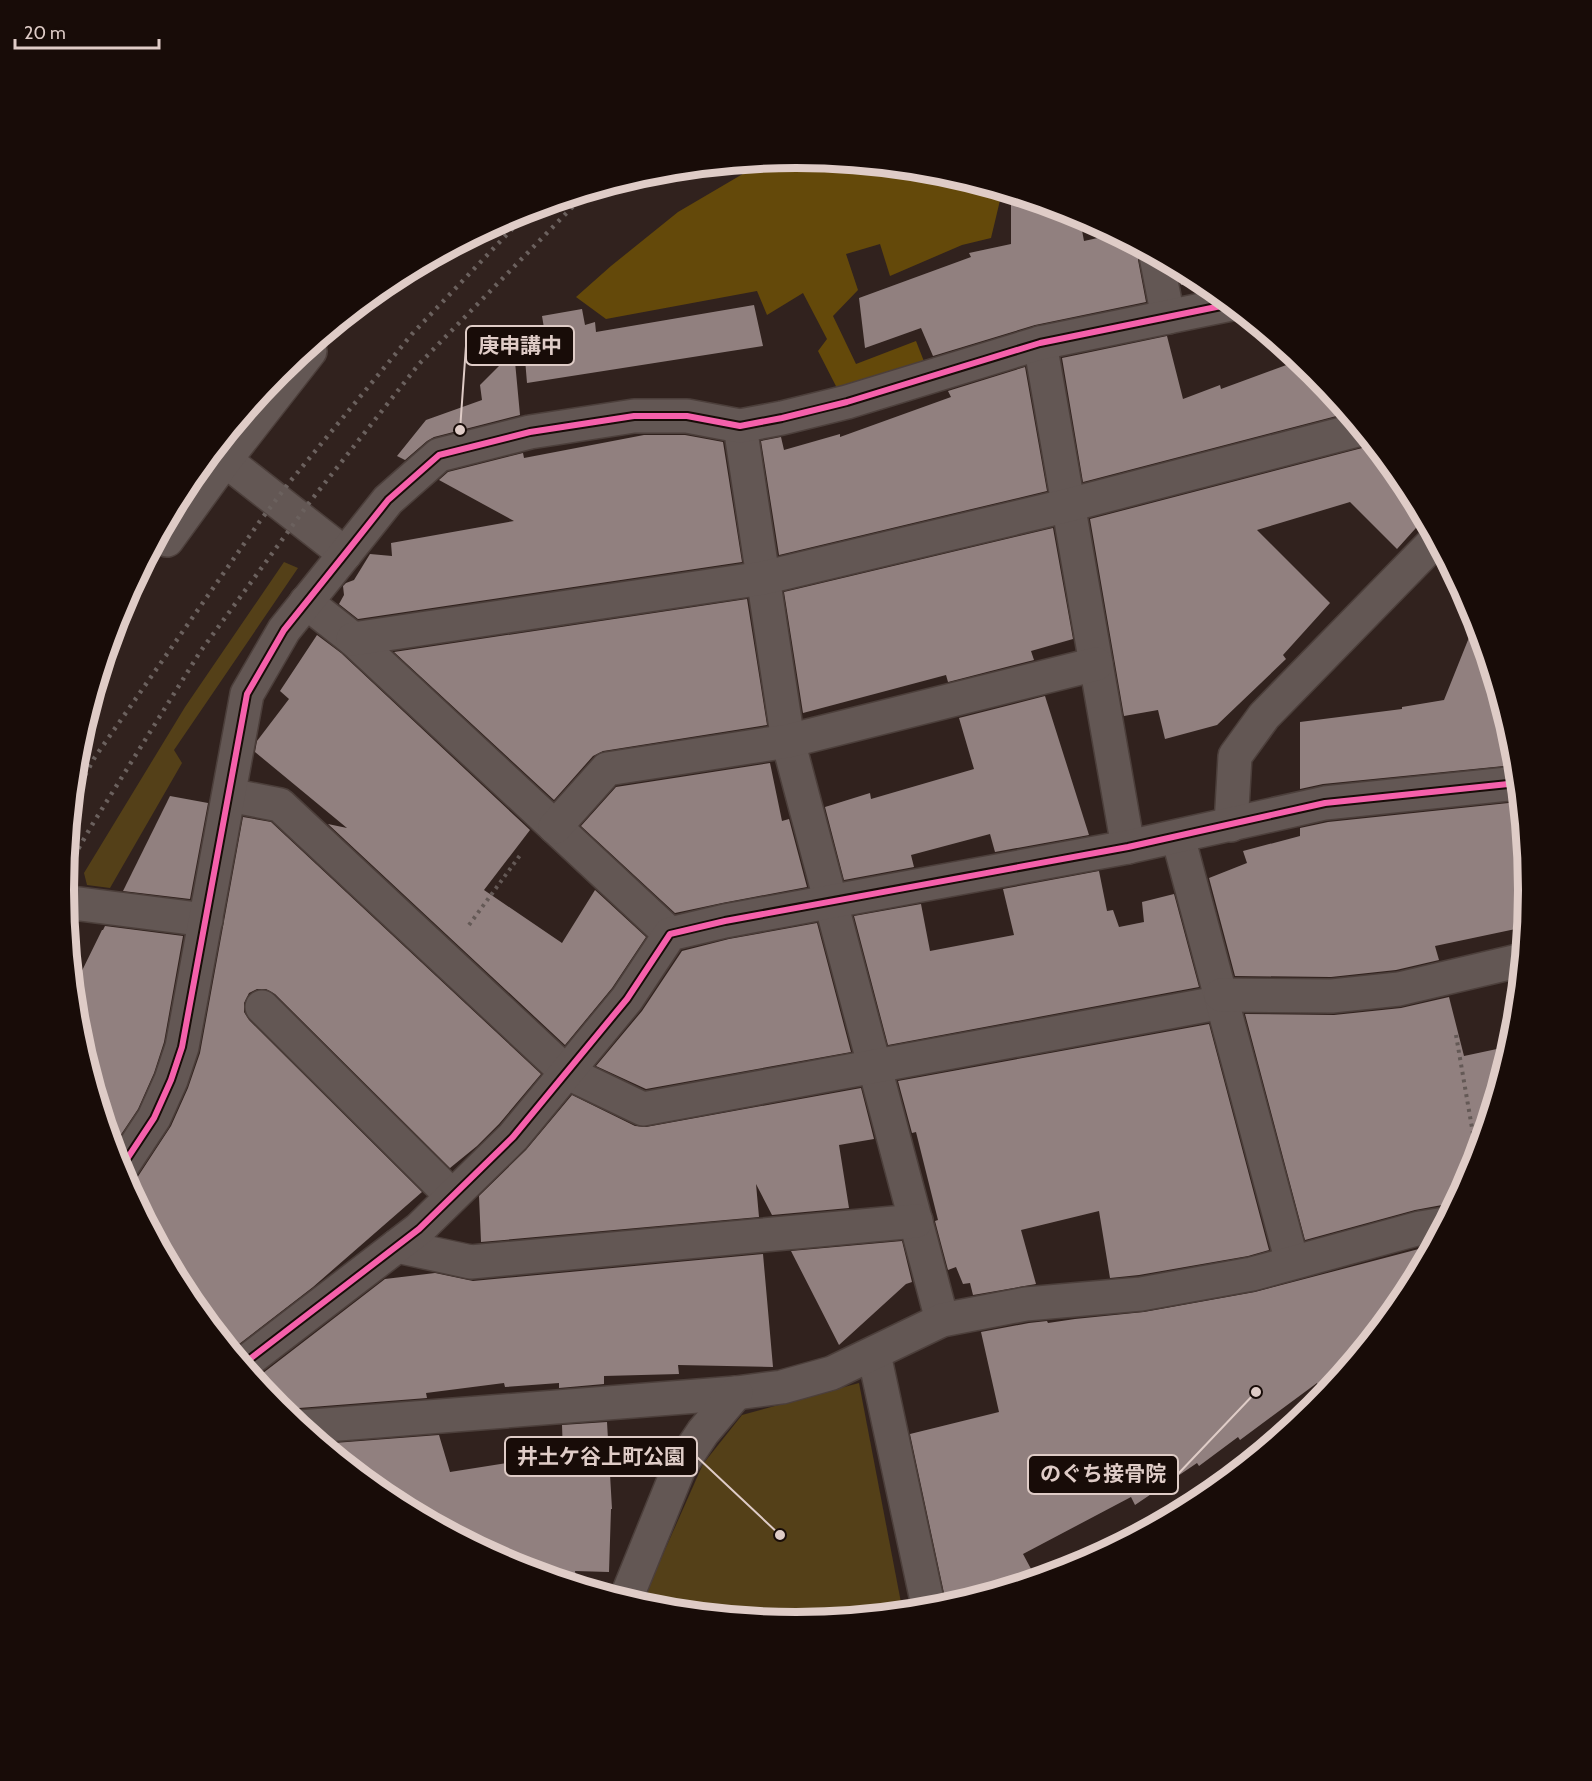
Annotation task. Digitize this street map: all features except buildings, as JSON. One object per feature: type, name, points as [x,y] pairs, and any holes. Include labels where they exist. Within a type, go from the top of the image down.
[{"type":"street","points":[[1158,266],[1168,317]]},
{"type":"street","points":[[126,1161],[154,1118],[171,1080],[182,1047],[247,694],[284,630],[306,602],[388,500],[438,455],[530,432],[634,416],[687,416],[740,426],[847,402],[1040,343],[1220,306]]},
{"type":"street","points":[[1040,343],[1128,847]]},
{"type":"street","points":[[231,442],[279,386]]},
{"type":"street","points":[[740,426],[788,741],[942,1320]]},
{"type":"street","points":[[353,639],[763,578],[1069,505],[1353,431]]},
{"type":"street","points":[[219,457],[345,554]]},
{"type":"street","points":[[165,539],[168,540],[212,465]]},
{"type":"street","points":[[1231,825],[1234,756],[1264,716],[1431,545]]},
{"type":"street","points":[[306,602],[353,639],[670,934]]},
{"type":"street","points":[[550,823],[607,769],[788,741],[1096,664]]},
{"type":"street","points":[[248,1361],[419,1229],[513,1137],[627,999],[670,934],[725,921],[1178,837],[1325,803],[1510,784]]},
{"type":"street","points":[[228,795],[280,805],[567,1072],[643,1109],[1222,998],[1332,996],[1399,989],[1514,962]]},
{"type":"street","points":[[1178,837],[1292,1262]]},
{"type":"street","points":[[74,903],[206,920]]},
{"type":"street","points":[[262,1006],[452,1196]]},
{"type":"street","points":[[396,1246],[471,1262],[916,1221]]},
{"type":"street","points":[[312,1426],[736,1393],[782,1387],[832,1373],[942,1320],[1026,1304],[1141,1294],[1252,1274],[1436,1225]]},
{"type":"street","points":[[874,1354],[926,1601]]},
{"type":"street","points":[[628,1593],[679,1468],[703,1431],[736,1393]]},
{"type":"path","points":[[445,958],[550,823]]},
{"type":"path","points":[[1456,1035],[1474,1140]]},
{"type":"shaded area","points":[[796,168],[890,174],[937,182],[1001,198],[991,238],[962,245],[890,276],[880,244],[846,254],[858,290],[833,316],[856,364],[916,341],[925,364],[839,392],[818,351],[827,339],[803,293],[767,315],[757,291],[606,319],[576,297],[678,212],[750,170]]},
{"type":"shaded area","points":[[284,562],[298,568],[174,750],[182,763],[110,888],[87,885],[84,873],[185,707]]},
{"type":"shaded area","points":[[859,1383],[901,1605],[796,1613],[702,1607],[644,1596],[703,1464],[742,1415]]},
{"type":"railway","points":[[75,855],[200,652],[309,503],[419,364],[577,202]]},
{"type":"railway","points":[[82,780],[95,757],[288,484],[412,334],[516,225]]},
{"type":"cycle path","points":[[126,1161],[154,1118],[171,1080],[182,1047],[247,694],[284,630],[388,500],[439,455],[530,432],[634,416],[687,416],[740,426],[847,402],[1040,343],[1220,306]]},
{"type":"cycle path","points":[[248,1361],[419,1229],[513,1137],[627,999],[670,934],[725,921],[1128,847],[1325,803],[1510,784]]},
{"type":"place","name":"庚申講中","points":[[460,430]]},
{"type":"place","name":"のぐち接骨院","points":[[1256,1392]]},
{"type":"place","name":"井土ケ谷上町公園","points":[[780,1535]]}]
